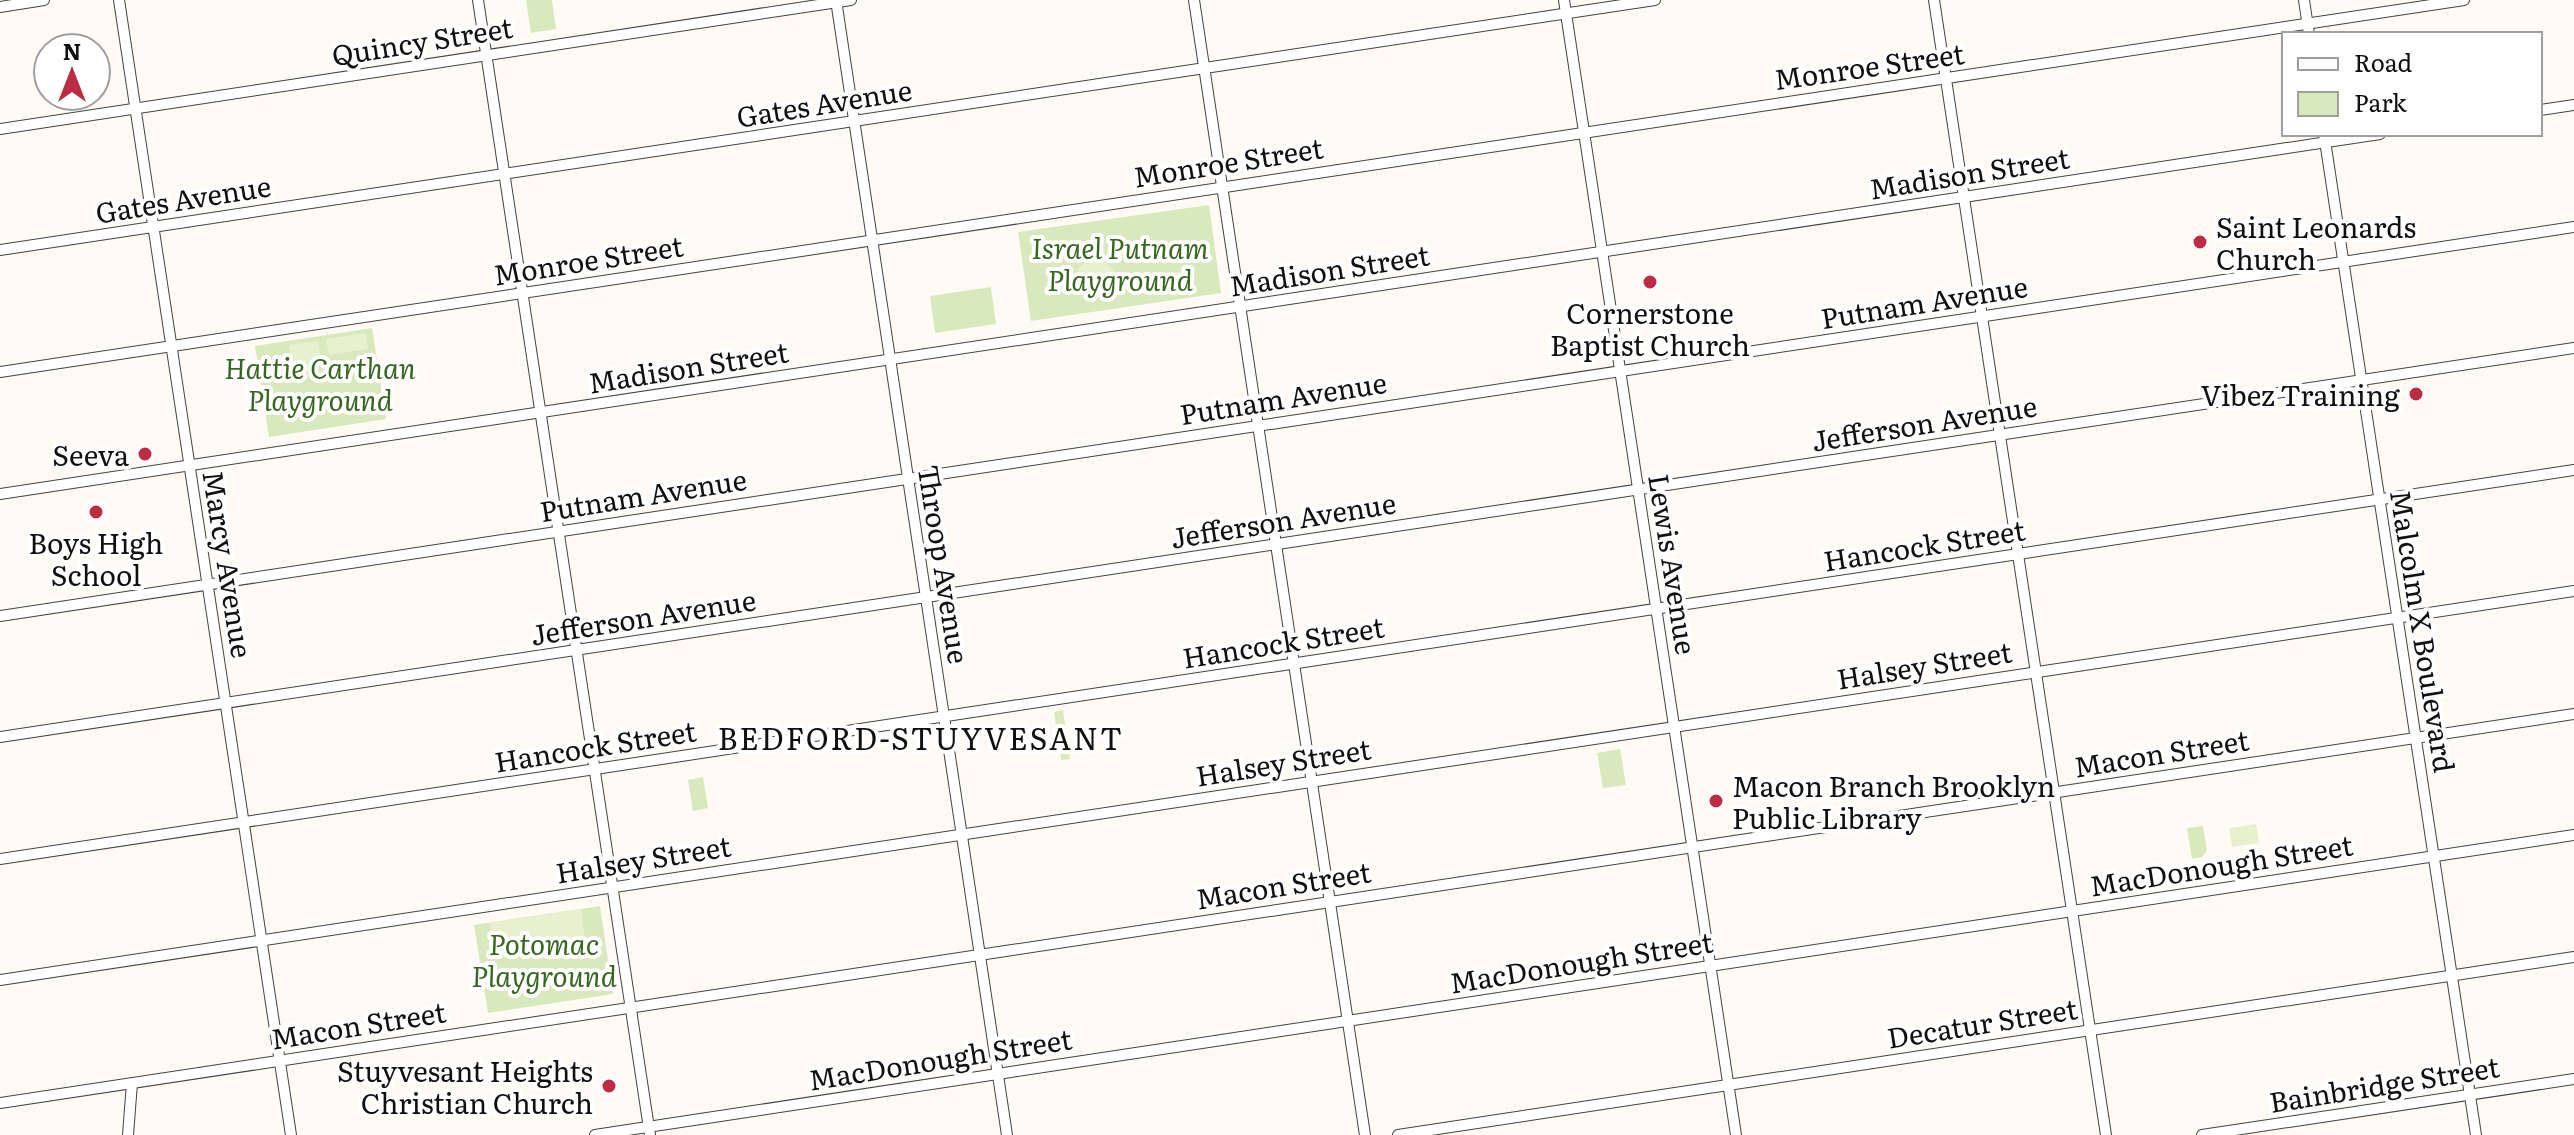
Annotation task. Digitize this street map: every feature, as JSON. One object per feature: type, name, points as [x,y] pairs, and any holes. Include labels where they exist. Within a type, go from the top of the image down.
[{"type":"street","points":[[0,7],[44,0]]},
{"type":"street","name":"Marcy Avenue","points":[[119,0],[291,1135]]},
{"type":"street","points":[[478,0],[650,1131]]},
{"type":"street","name":"Quincy Street","points":[[0,129],[851,0]]},
{"type":"street","points":[[1194,0],[1365,1135]]},
{"type":"street","name":"Lewis Avenue","points":[[1564,0],[1736,1135]]},
{"type":"street","name":"Gates Avenue","points":[[0,250],[1655,0]]},
{"type":"street","points":[[1934,0],[2106,1135]]},
{"type":"street","points":[[2304,0],[2308,29]]},
{"type":"street","name":"Monroe Street","points":[[2286,32],[2464,0]]},
{"type":"street","name":"Throop Avenue","points":[[836,1],[1007,1135]]},
{"type":"street","name":"Monroe Street","points":[[0,372],[1946,78],[2282,33]]},
{"type":"street","points":[[2542,110],[2574,105]]},
{"type":"street","name":"Madison Street","points":[[0,494],[2352,136]]},
{"type":"street","name":"Malcolm X Boulevard","points":[[2325,138],[2476,1135]]},
{"type":"street","name":"Putnam Avenue","points":[[0,616],[2574,227]]},
{"type":"street","name":"Jefferson Avenue","points":[[0,737],[2574,348]]},
{"type":"street","name":"Hancock Street","points":[[0,859],[2574,470]]},
{"type":"street","name":"Halsey Street","points":[[0,980],[2574,591]]},
{"type":"street","name":"Macon Street","points":[[0,1103],[2574,714]]},
{"type":"street","name":"MacDonough Street","points":[[595,1135],[650,1131],[998,1073],[2574,835]]},
{"type":"street","name":"Decatur Street","points":[[1398,1135],[2574,957]]},
{"type":"street","name":"Bainbridge Street","points":[[2202,1135],[2574,1079]]},
{"type":"street","points":[[128,1135],[132,1083]]},
{"type":"green space","points":[[526,0],[552,0],[556,29],[531,33]]},
{"type":"green space","name":"Israel Putnam Playground","points":[[1209,205],[1221,293],[1031,321],[1018,232]]},
{"type":"green space","points":[[1098,260],[1109,265],[1115,273],[1118,283],[1116,295],[1083,299],[1078,269],[1086,262]]},
{"type":"green space","points":[[1188,271],[1190,289],[1159,293],[1156,275]]},
{"type":"green space","points":[[991,287],[996,324],[935,333],[930,296]]},
{"type":"green space","name":"Hattie Carthan Playground","points":[[372,328],[386,419],[269,437],[255,346]]},
{"type":"green space","points":[[366,333],[368,349],[329,355],[326,339]]},
{"type":"green space","points":[[318,341],[321,360],[292,365],[289,345]]},
{"type":"green space","points":[[1063,710],[1070,759],[1061,760],[1054,712]]},
{"type":"green space","points":[[1620,749],[1626,785],[1603,788],[1597,753]]},
{"type":"green space","points":[[703,777],[708,808],[693,811],[688,780]]},
{"type":"green space","points":[[2256,824],[2259,843],[2232,847],[2229,828]]},
{"type":"green space","points":[[2203,826],[2207,851],[2202,857],[2192,859],[2187,828]]},
{"type":"green space","name":"Potomac Playground","points":[[600,906],[613,994],[488,1013],[474,925]]},
{"type":"green space","points":[[581,909],[586,945],[495,959],[490,923]]},
{"type":"place","name":"Saint Leonards Church","points":[[2200,242]]},
{"type":"place","name":"Cornerstone Baptist Church","points":[[1650,282]]},
{"type":"place","name":"Vibez Training","points":[[2416,394]]},
{"type":"place","name":"Seeva","points":[[145,454]]},
{"type":"place","name":"Boys High School","points":[[96,512]]},
{"type":"place","name":"Macon Branch Brooklyn Public Library","points":[[1716,801]]},
{"type":"place","name":"Stuyvesant Heights Christian Church","points":[[609,1086]]},
{"type":"district","name":"BEDFORD-STUYVESANT","points":[[921,737]]}]
